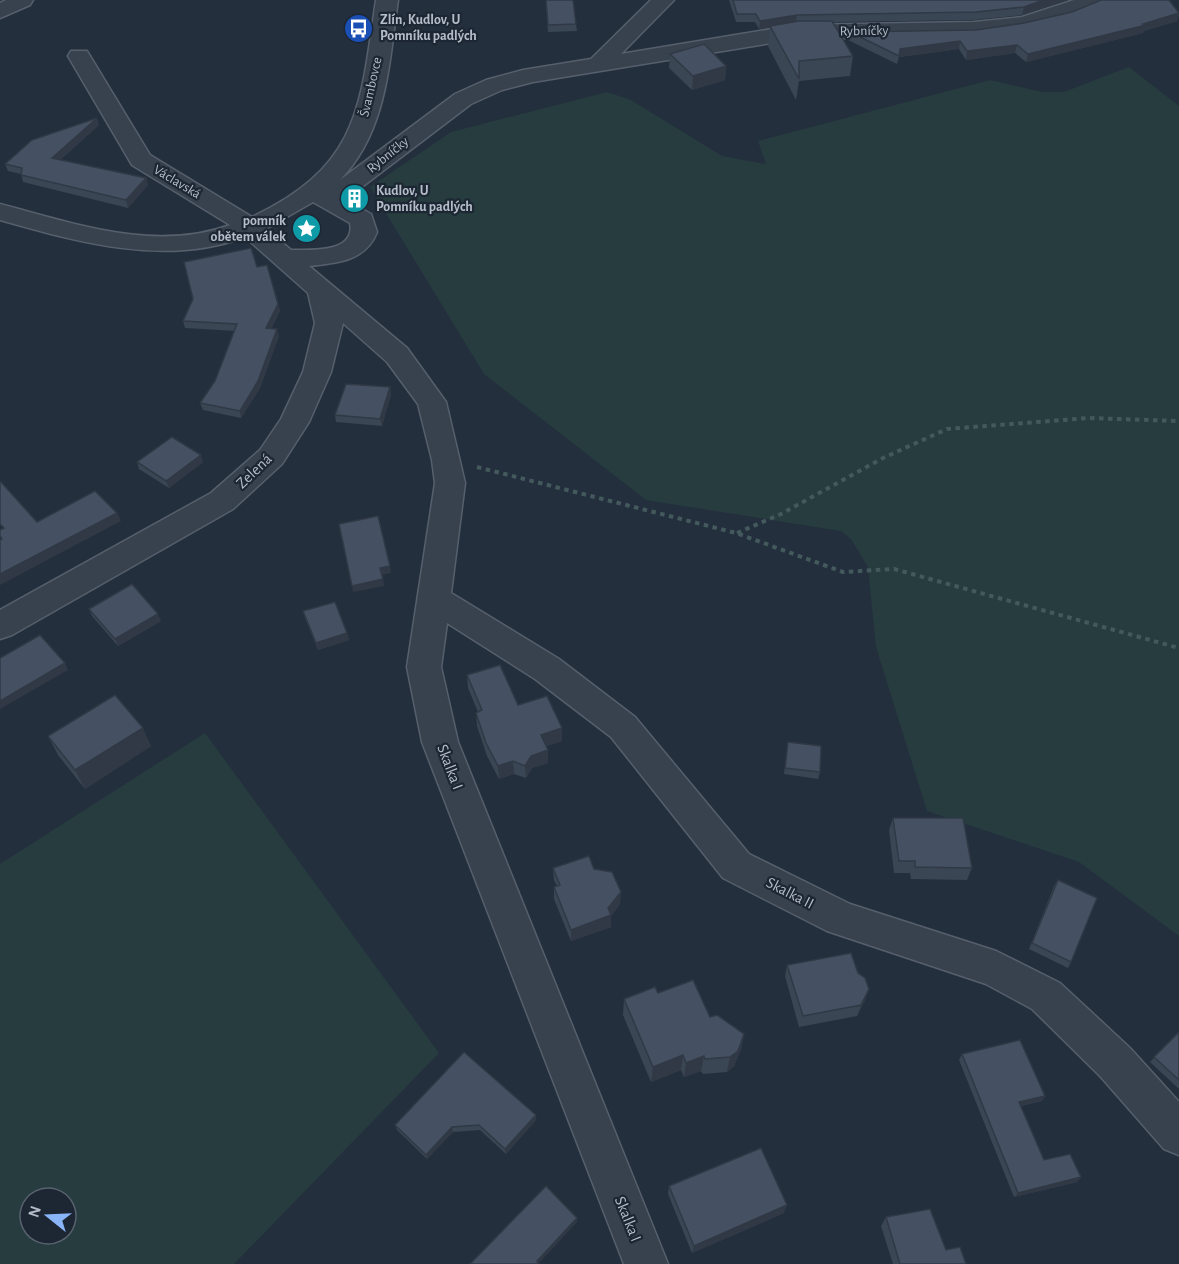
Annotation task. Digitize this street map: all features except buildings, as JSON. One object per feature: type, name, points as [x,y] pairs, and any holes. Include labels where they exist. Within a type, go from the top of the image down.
[{"type":"street","points":[[0,12],[22,0]]},
{"type":"street","name":"Švambovce","points":[[250,228],[282,212],[312,192],[341,165],[358,137],[373,92],[387,0]]},
{"type":"street","points":[[598,64],[663,0]]},
{"type":"street","name":"Rybníčky","points":[[312,192],[341,191],[436,117],[463,99],[494,85],[531,75],[796,32],[974,29],[1022,23],[1061,13],[1092,0]]},
{"type":"street","name":"Václavská","points":[[79,56],[141,160],[250,228]]},
{"type":"street","points":[[284,258],[334,256],[351,250],[363,239],[365,228],[362,219],[312,192]]},
{"type":"street","points":[[0,212],[80,235],[140,245],[200,242],[250,228],[320,287]]},
{"type":"street","name":"Skalka I","points":[[320,287],[397,355],[432,402],[447,460],[450,483],[424,667],[440,742],[646,1264]]},
{"type":"street","name":"Zelená","points":[[0,627],[222,501],[271,456],[294,422],[317,372],[329,323],[320,287]]},
{"type":"street","name":"Skalka II","points":[[434,598],[547,669],[623,727],[736,866],[841,919],[996,969],[1046,996],[1115,1062],[1179,1134]]},
{"type":"path","points":[[736,533],[781,514],[883,458],[947,429],[1089,418],[1179,421]]},
{"type":"path","points":[[447,460],[551,484],[661,516],[736,533],[843,572],[894,569],[1179,648]]},
{"type":"green space","points":[[1129,67],[1179,106],[1179,936],[1079,862],[927,811],[876,647],[868,567],[851,539],[841,531],[646,500],[484,374],[370,187],[451,132],[607,92],[631,100],[722,156],[766,164],[758,141],[990,80],[1042,92],[1064,92]]},
{"type":"green space","points":[[205,733],[439,1053],[234,1264],[0,1264],[0,864]]},
{"type":"place","name":"Zlín, Kudlov, U Pomníku padlých","points":[[359,28]]},
{"type":"place","name":"Kudlov, U Pomníku padlých","points":[[355,199]]},
{"type":"place","name":"pomník obětem válek","points":[[307,229]]}]
